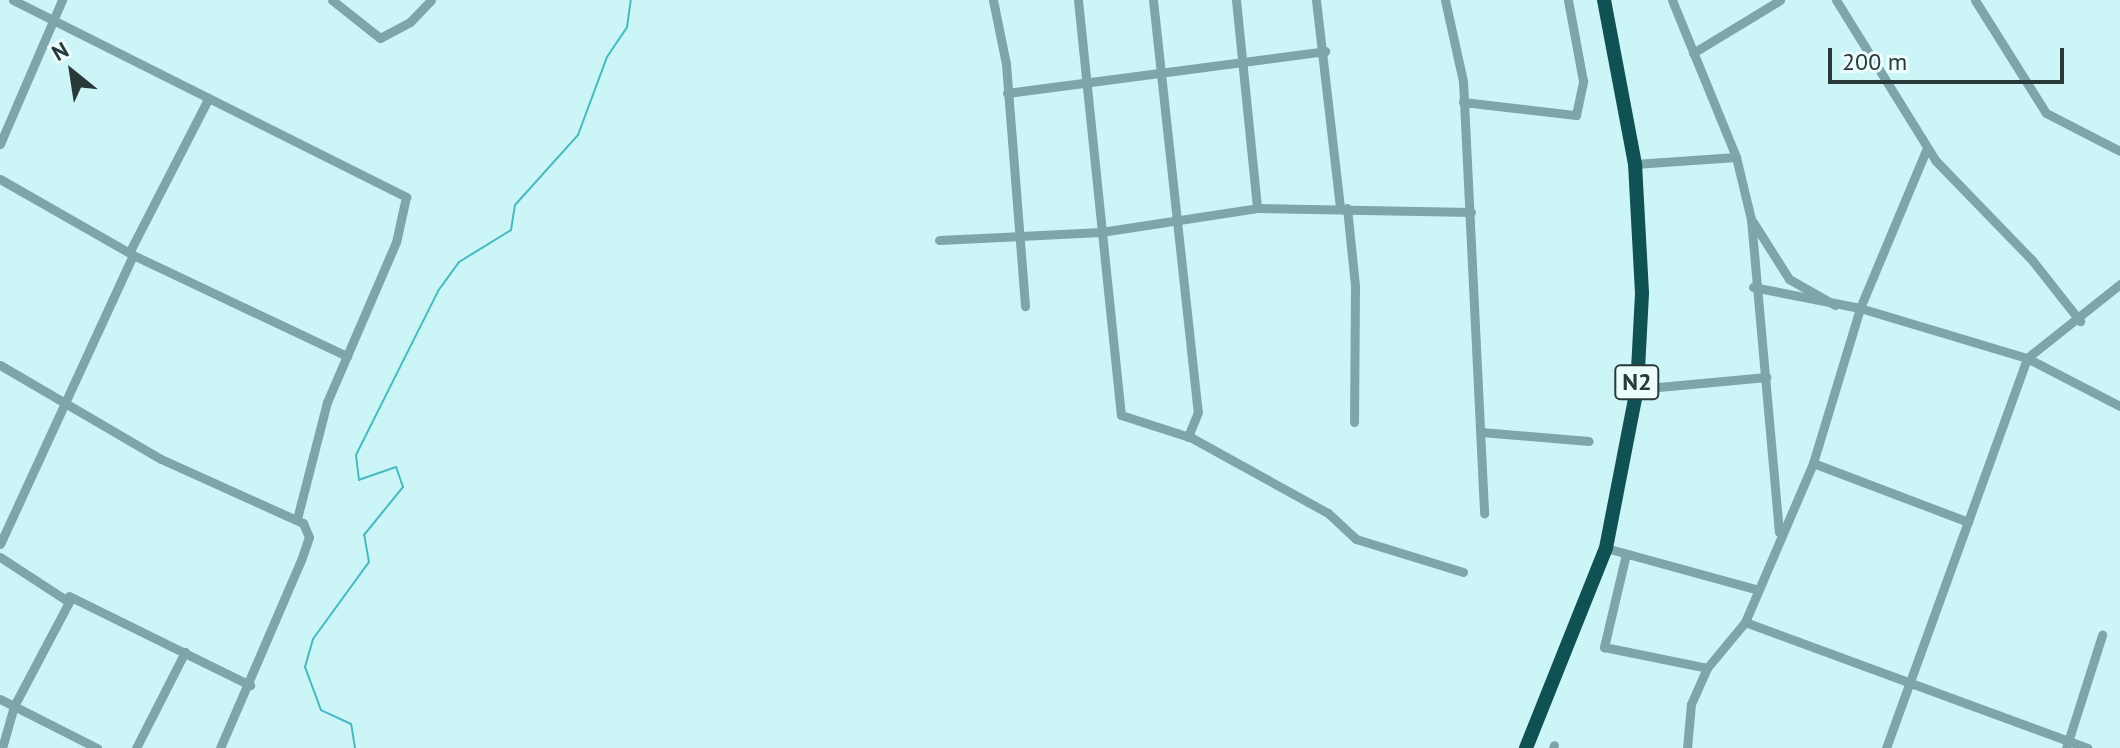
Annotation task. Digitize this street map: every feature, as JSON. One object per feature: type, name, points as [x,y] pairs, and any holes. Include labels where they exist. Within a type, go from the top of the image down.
[{"type":"highway","name":"N2","points":[[1526,748],[1606,548],[1637,389],[1642,293],[1635,164],[1604,0]]},
{"type":"street","points":[[13,0],[207,101],[406,197],[396,242],[316,438],[297,519],[306,547],[250,685],[220,748]]},
{"type":"street","points":[[0,144],[62,0]]},
{"type":"street","points":[[332,0],[380,38],[431,0]]},
{"type":"street","points":[[993,0],[1007,93],[1025,306]]},
{"type":"street","points":[[1078,0],[1121,415],[1188,437],[1328,513],[1356,539],[1463,572]]},
{"type":"street","points":[[1153,0],[1164,72],[1198,412],[1188,437]]},
{"type":"street","points":[[1236,0],[1246,61],[1257,208]]},
{"type":"street","points":[[1316,0],[1325,51],[1356,313],[1354,422]]},
{"type":"street","points":[[1445,0],[1463,102],[1484,513]]},
{"type":"street","points":[[1463,102],[1576,115],[1583,81],[1568,0]]},
{"type":"street","points":[[1672,0],[1736,157],[1751,219],[1753,287],[1766,377],[1779,539]]},
{"type":"street","points":[[1693,53],[1780,0]]},
{"type":"street","points":[[1836,0],[1927,148],[2080,321]]},
{"type":"street","points":[[1975,0],[2046,113],[2120,151]]},
{"type":"street","points":[[1007,93],[1087,85],[1325,51]]},
{"type":"street","points":[[0,544],[67,406],[132,252],[207,101]]},
{"type":"street","points":[[1687,748],[1691,704],[1707,668],[1745,622],[1813,463],[1860,308],[1927,148]]},
{"type":"street","points":[[1635,164],[1736,157]]},
{"type":"street","points":[[0,179],[132,252],[347,356]]},
{"type":"street","points":[[939,240],[1019,241],[1257,208],[1471,212]]},
{"type":"street","points":[[1751,219],[1796,290]]},
{"type":"street","points":[[1886,748],[2027,358],[2080,321],[2120,284]]},
{"type":"street","points":[[1753,287],[1796,290],[1838,306],[1860,308],[2027,358],[2120,406]]},
{"type":"street","points":[[0,365],[161,459],[297,519]]},
{"type":"street","points":[[1637,389],[1766,377]]},
{"type":"street","points":[[1481,432],[1589,441]]},
{"type":"street","points":[[1813,463],[1968,522]]},
{"type":"street","points":[[1606,548],[1758,590]]},
{"type":"street","points":[[1626,554],[1604,647],[1707,668]]},
{"type":"street","points":[[0,557],[69,596],[250,685]]},
{"type":"street","points":[[2,748],[14,706],[69,596]]},
{"type":"street","points":[[1745,622],[1909,681],[2067,744],[2088,748]]},
{"type":"street","points":[[2067,744],[2102,635]]},
{"type":"street","points":[[136,748],[185,652]]},
{"type":"street","points":[[0,699],[97,748]]},
{"type":"waterway","points":[[355,748],[351,724],[321,710],[305,667],[313,639],[369,562],[364,535],[403,487],[396,467],[359,480],[356,455],[438,291],[459,262],[511,230],[515,205],[578,135],[607,57],[627,27],[631,0]]}]
